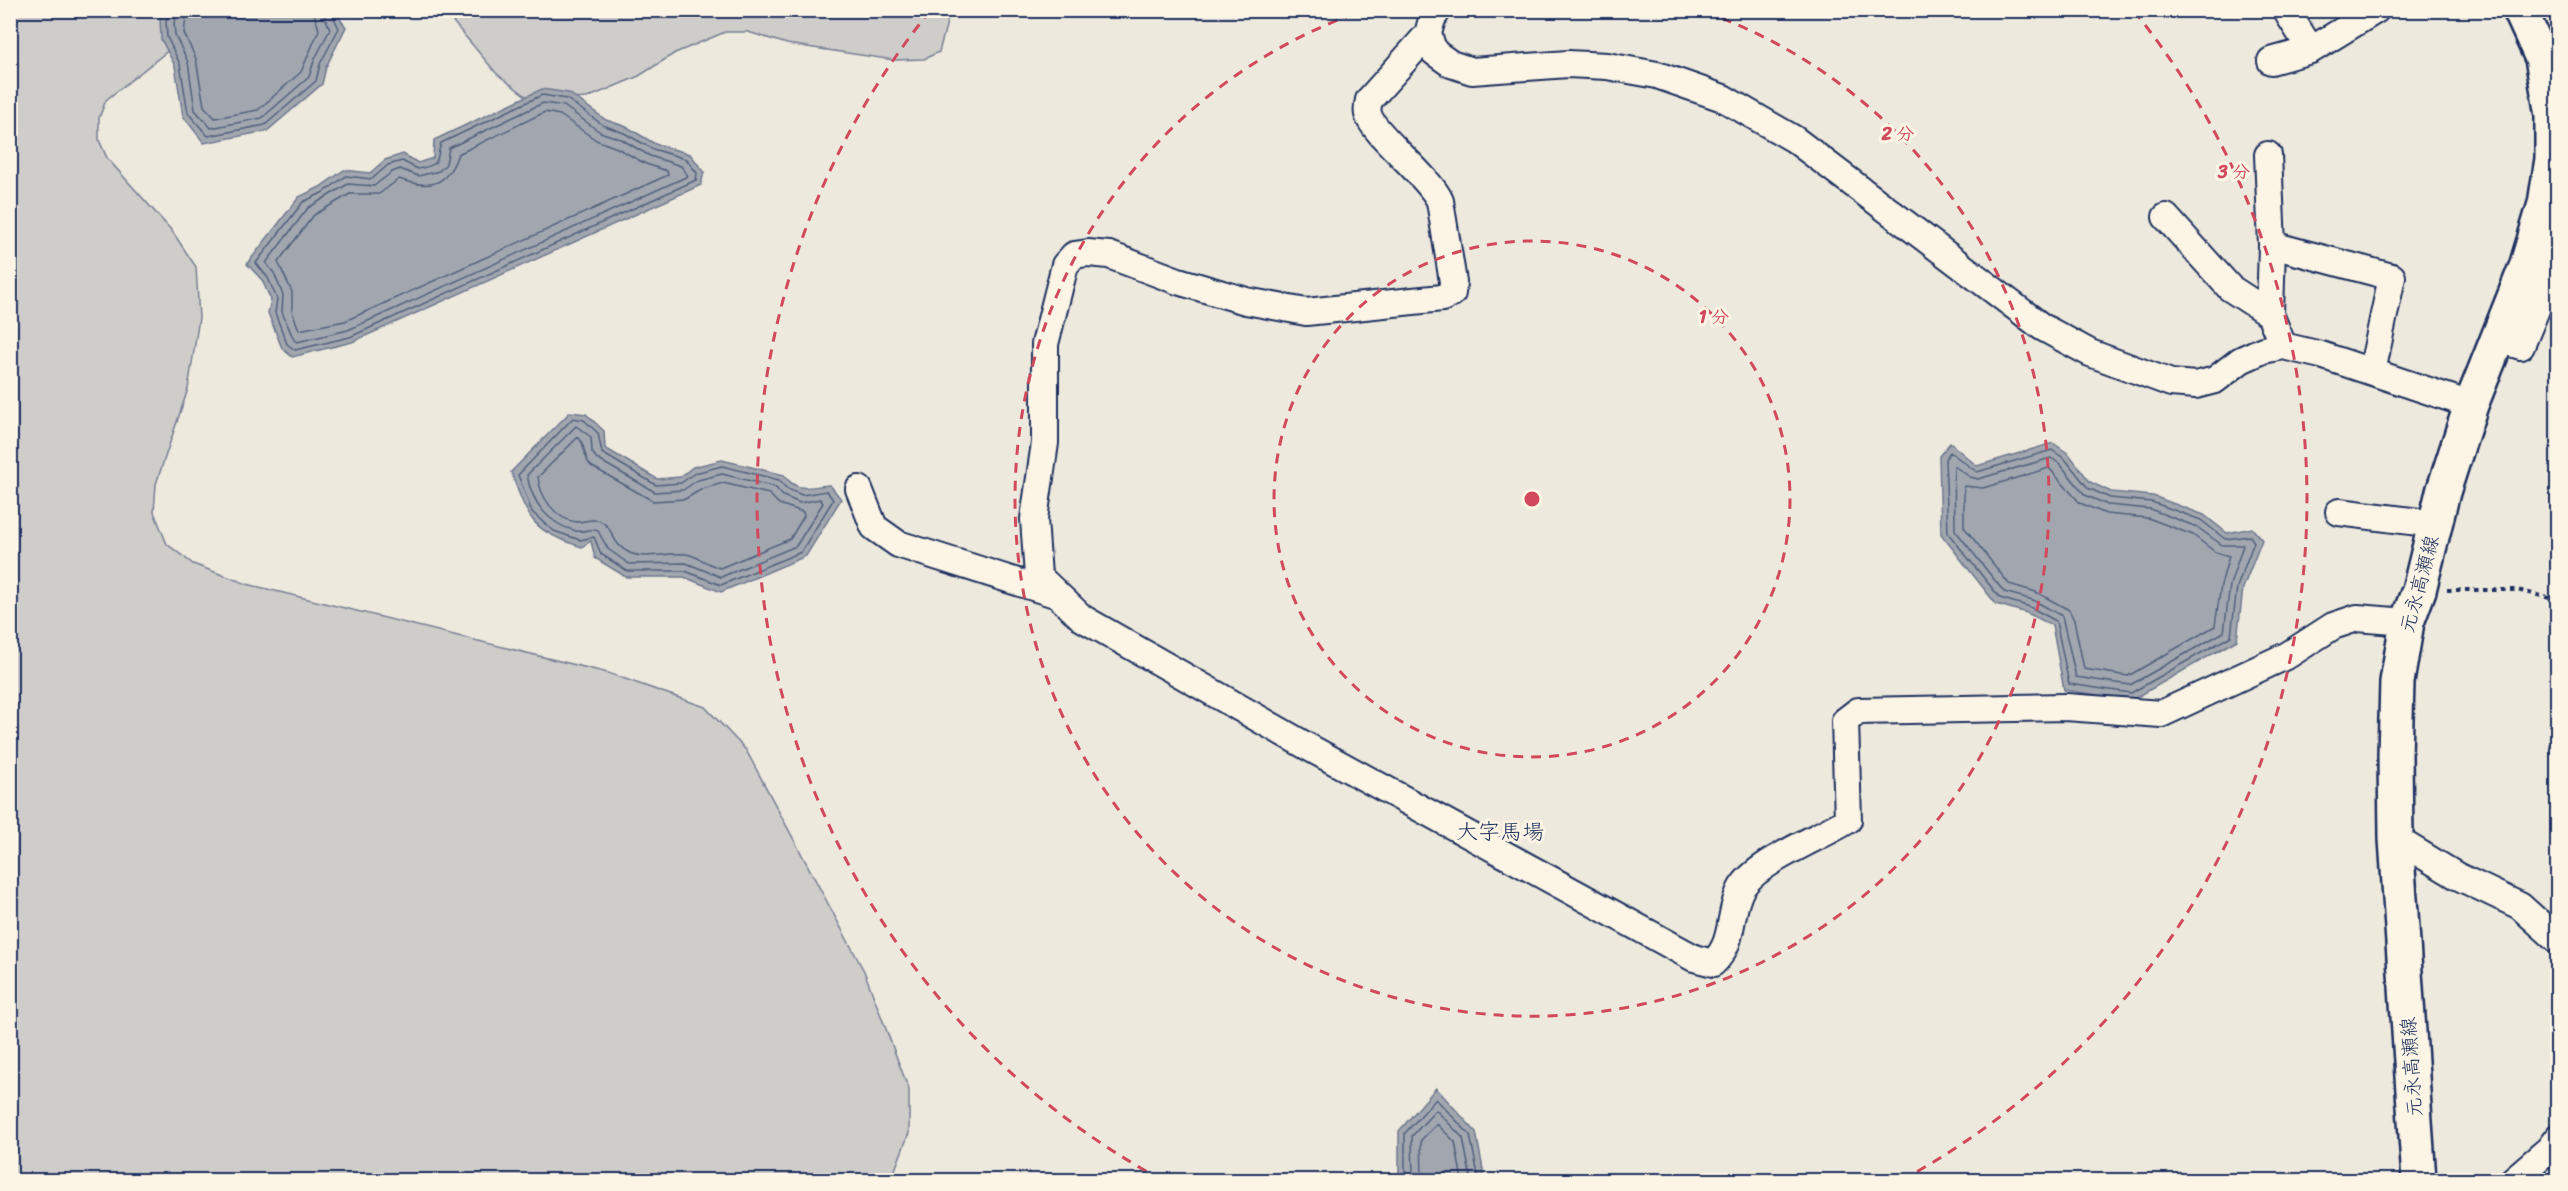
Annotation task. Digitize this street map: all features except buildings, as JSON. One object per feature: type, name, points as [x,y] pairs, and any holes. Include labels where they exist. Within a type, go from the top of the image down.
[{"type":"main road","name":"元永高瀬線","points":[[2419,1180],[2396,839],[2397,682],[2407,622],[2419,590],[2435,524],[2471,405],[2526,267],[2546,204],[2555,115],[2542,58],[2520,10]]},
{"type":"street","points":[[2271,61],[2311,50],[2376,10]]},
{"type":"street","points":[[2289,15],[2311,50]]},
{"type":"street","points":[[1433,22],[1434,52],[1451,64],[1472,71],[1568,64],[1607,66],[1657,75],[1723,98],[1794,139],[2042,327],[2091,353],[2171,382],[2196,385],[2216,380],[2241,360],[2263,350],[2283,346],[2372,372],[2471,405]]},
{"type":"street","points":[[1433,22],[1369,100],[1367,113],[1373,124],[1405,156],[1438,195],[1453,282],[1452,293],[1442,298],[1306,312],[1246,301],[1178,281],[1109,255],[1088,253],[1074,255],[1065,265],[1045,344],[1045,443],[1034,519],[1038,576],[1082,618],[1300,742],[1694,958],[1713,963],[1725,952],[1740,891],[1752,873],[1848,820],[1845,721],[1858,711],[2066,707],[2161,714],[2288,655],[2332,626],[2357,618],[2407,622]]},
{"type":"street","points":[[2268,155],[2272,245],[2270,314],[2283,346]]},
{"type":"street","points":[[2166,218],[2230,288],[2270,314]]},
{"type":"street","points":[[2272,245],[2392,277],[2372,372]]},
{"type":"street","points":[[2497,339],[2521,346],[2558,256]]},
{"type":"street","points":[[859,489],[874,527],[898,544],[1058,595]]},
{"type":"street","points":[[2339,512],[2435,524]]},
{"type":"street","points":[[2396,839],[2457,876],[2520,906],[2558,940]]},
{"type":"street","points":[[2513,1180],[2547,1166],[2558,1137]]},
{"type":"path","points":[[2419,590],[2517,590],[2558,600]]},
{"type":"shaded area","points":[[10,11],[218,11],[106,100],[99,118],[99,140],[107,158],[172,231],[196,267],[199,318],[188,389],[156,484],[154,512],[167,544],[193,564],[247,584],[608,673],[705,707],[746,750],[864,971],[909,1090],[909,1133],[891,1180],[11,1180]]},
{"type":"shaded area","points":[[444,11],[950,11],[939,52],[924,59],[894,60],[787,44],[748,32],[725,32],[675,53],[639,76],[587,98],[558,100],[526,96],[497,74]]},
{"type":"water","points":[[166,11],[334,11],[346,27],[326,67],[322,84],[267,131],[204,143],[183,116],[175,66],[161,39],[160,18]]},
{"type":"water","points":[[542,89],[569,93],[606,120],[627,127],[655,144],[690,154],[704,172],[701,185],[352,342],[292,357],[282,348],[268,313],[271,300],[262,280],[247,264],[299,197],[320,187],[344,170],[370,173],[385,160],[403,154],[418,163],[433,158],[434,140]]},
{"type":"water","points":[[570,412],[586,414],[604,431],[605,448],[657,479],[680,477],[693,467],[722,460],[784,475],[799,487],[830,485],[841,499],[806,556],[721,592],[684,577],[626,577],[595,558],[591,541],[582,547],[552,535],[534,522],[511,472]]},
{"type":"water","points":[[1950,443],[1977,466],[2053,443],[2069,454],[2090,482],[2111,492],[2153,496],[2204,515],[2227,533],[2252,528],[2262,540],[2243,588],[2237,640],[2132,700],[2064,690],[2052,625],[2027,613],[1996,604],[1941,534],[1939,456]]},
{"type":"water","points":[[1436,1088],[1476,1132],[1485,1180],[1399,1180],[1399,1131]]},
{"type":"district","name":"大字馬場","points":[[1500,831]]}]
